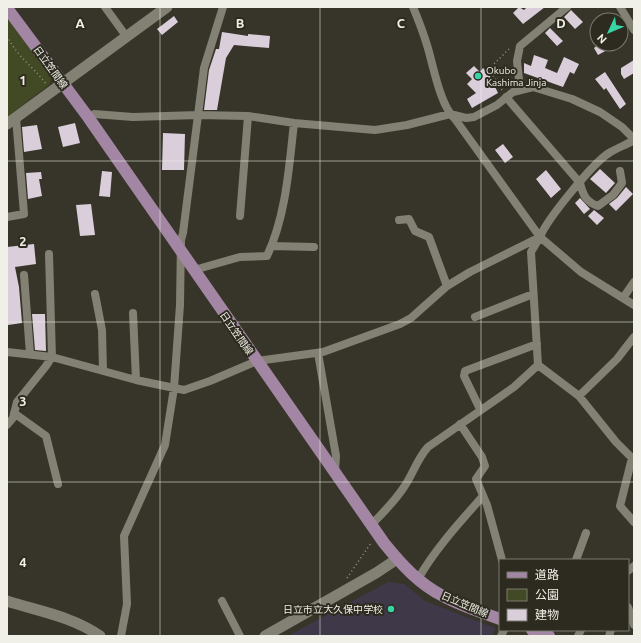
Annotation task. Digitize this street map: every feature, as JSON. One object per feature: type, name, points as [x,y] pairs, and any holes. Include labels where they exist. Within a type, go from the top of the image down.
[{"type":"main road","name":"日立笠間線","points":[[7,8],[88,117],[335,476],[397,559],[418,579],[443,596],[499,619]]},
{"type":"main road","points":[[535,631],[549,636]]},
{"type":"street","points":[[105,7],[126,36]]},
{"type":"street","points":[[7,217],[24,214],[11,121],[167,7]]},
{"type":"street","points":[[121,636],[127,604],[124,536],[165,445],[174,388],[180,305],[180,251],[204,68],[223,7]]},
{"type":"street","points":[[413,7],[427,43],[437,82],[450,114],[540,237],[581,272],[634,305]]},
{"type":"street","points":[[520,89],[517,61],[520,46],[567,7]]},
{"type":"street","points":[[620,7],[634,30]]},
{"type":"street","points":[[88,117],[94,114],[133,117],[198,115],[248,116],[294,123],[375,130],[407,125],[450,114],[466,118],[474,117],[520,89],[533,87],[542,88],[572,99],[600,112],[622,127],[634,140],[608,154],[580,183],[544,226],[540,237],[531,252],[538,365]]},
{"type":"street","points":[[506,97],[580,183],[583,196],[591,204],[598,206],[613,194],[622,183],[620,171]]},
{"type":"street","points":[[496,105],[514,106]]},
{"type":"street","points":[[240,216],[248,116]]},
{"type":"street","points":[[194,270],[240,257],[267,256],[272,246],[288,177],[294,123]]},
{"type":"street","points":[[399,220],[409,219],[415,231],[429,237],[448,286]]},
{"type":"street","points":[[7,352],[52,357],[136,380],[184,390],[257,361],[318,353],[373,334],[411,318],[448,286],[470,272],[540,237]]},
{"type":"street","points":[[272,246],[314,247]]},
{"type":"street","points":[[7,425],[14,413],[17,402],[52,357],[49,254]]},
{"type":"street","points":[[24,275],[30,354]]},
{"type":"street","points":[[623,298],[634,282]]},
{"type":"street","points":[[95,294],[102,330],[103,371]]},
{"type":"street","points":[[475,317],[533,294]]},
{"type":"street","points":[[132,313],[136,380]]},
{"type":"street","points":[[579,396],[617,359],[634,338]]},
{"type":"street","points":[[480,409],[464,376],[465,371],[537,344]]},
{"type":"street","points":[[318,353],[336,456],[335,476]]},
{"type":"street","points":[[538,365],[579,396],[616,442],[633,457],[620,506],[634,522]]},
{"type":"street","points":[[371,525],[387,509],[404,487],[421,455],[428,447],[480,409],[514,387],[538,365]]},
{"type":"street","points":[[14,413],[46,436],[58,484]]},
{"type":"street","points":[[460,424],[482,457],[485,466],[476,479],[483,496],[502,559]]},
{"type":"street","points":[[418,579],[425,567],[457,526],[483,496]]},
{"type":"street","points":[[576,559],[586,533]]},
{"type":"street","points":[[265,636],[376,574],[397,559]]},
{"type":"street","points":[[222,601],[240,636]]},
{"type":"street","points":[[7,602],[72,622],[100,636]]},
{"type":"street","points":[[629,610],[634,625]]},
{"type":"path","points":[[7,36],[21,59],[39,75],[48,87]]},
{"type":"path","points":[[344,583],[374,540]]},
{"type":"shaded area","name":"日立市立大久保中学校","points":[[388,582],[404,584],[425,601],[495,628],[492,636],[288,636]]},
{"type":"green space","points":[[7,18],[51,77],[50,84],[7,117]]},
{"type":"building","points":[[519,7],[524,10],[527,7],[545,7],[523,24],[513,13]]},
{"type":"building","points":[[571,10],[583,22],[575,29],[564,17]]},
{"type":"building","points":[[174,16],[178,22],[162,35],[157,29]]},
{"type":"building","points":[[550,28],[563,41],[557,46],[545,33]]},
{"type":"building","points":[[222,32],[248,36],[248,34],[270,36],[269,48],[234,45],[226,58],[217,110],[204,110],[209,70],[216,49],[219,49]]},
{"type":"building","points":[[596,52],[604,52],[598,55]]},
{"type":"building","points":[[534,55],[548,60],[545,68],[557,73],[564,57],[579,64],[574,74],[570,72],[563,87],[524,73],[524,63],[531,66]]},
{"type":"building","points":[[634,60],[634,73],[624,79],[621,74],[621,68]]},
{"type":"building","points":[[474,66],[480,72],[483,68],[489,74],[498,93],[472,108],[467,99],[476,93],[467,84],[472,79],[466,73]]},
{"type":"building","points":[[605,72],[626,104],[620,109],[606,88],[604,90],[595,79]]},
{"type":"building","points":[[75,123],[80,143],[63,147],[58,127]]},
{"type":"building","points":[[37,125],[42,149],[24,152],[22,127]]},
{"type":"building","points":[[163,133],[185,134],[184,170],[162,170]]},
{"type":"building","points":[[503,144],[513,157],[505,163],[495,150]]},
{"type":"building","points":[[600,169],[615,183],[606,193],[590,179]]},
{"type":"building","points":[[546,170],[561,189],[551,198],[536,179]]},
{"type":"building","points":[[102,171],[112,172],[110,197],[99,196]]},
{"type":"building","points":[[41,172],[42,179],[39,179],[42,196],[28,199],[26,173]]},
{"type":"building","points":[[626,187],[633,194],[616,211],[609,204],[617,198]]},
{"type":"building","points":[[580,198],[590,209],[584,214],[575,203]]},
{"type":"building","points":[[91,204],[95,235],[80,236],[76,205]]},
{"type":"building","points":[[594,210],[604,218],[597,225],[588,216]]},
{"type":"building","points":[[34,244],[36,264],[15,267],[19,287],[22,323],[8,325],[7,247]]},
{"type":"building","points":[[32,314],[45,314],[46,351],[35,350]]},
{"type":"place","name":"Okubo Kashima Jinja","points":[[478,76]]},
{"type":"place","name":"日立市立大久保中学校","points":[[391,609]]}]
